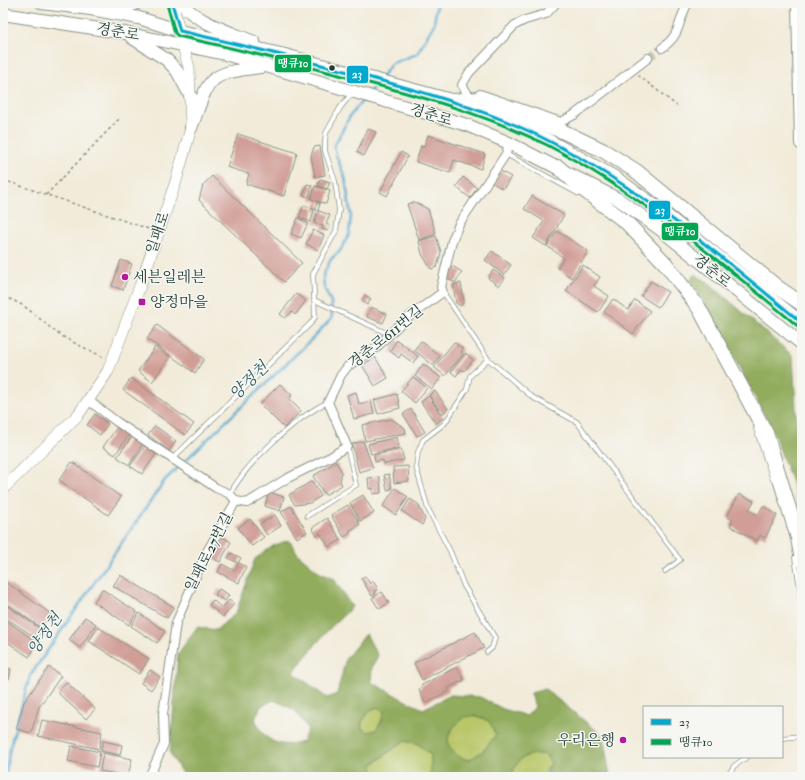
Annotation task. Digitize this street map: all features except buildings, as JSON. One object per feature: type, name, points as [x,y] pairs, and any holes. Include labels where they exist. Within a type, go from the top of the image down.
[{"type":"highway","points":[[799,3],[802,143]]},
{"type":"highway","points":[[455,102],[472,99],[552,127],[604,151],[636,171],[777,286],[802,304]]},
{"type":"highway","points":[[558,166],[585,191],[627,223],[666,263],[699,308],[766,433],[798,538],[798,555]]},
{"type":"main road","name":"경춘로","points":[[42,3],[91,9],[139,18],[180,31],[285,55],[400,86],[455,102],[548,140],[613,176],[661,211],[802,323]]},
{"type":"main road","points":[[91,9],[129,6],[137,3]]},
{"type":"main road","points":[[181,3],[186,10],[204,21],[285,55]]},
{"type":"main road","name":"경춘로","points":[[3,14],[125,33],[184,44],[266,66],[467,125],[508,148],[558,166],[618,199],[660,229],[802,344]]},
{"type":"main road","points":[[125,33],[167,60],[177,71],[191,97]]},
{"type":"main road","points":[[191,128],[204,91],[212,80],[234,70],[266,66]]},
{"type":"street","name":"일패로","points":[[3,489],[78,415],[112,362],[176,181],[191,128],[191,97],[189,68],[184,44],[172,3]]},
{"type":"street","points":[[556,3],[546,14],[525,20],[515,25],[469,73],[462,85],[472,99],[480,94],[561,122],[574,115],[648,58]]},
{"type":"street","points":[[662,48],[671,42],[678,32],[682,13],[688,3]]},
{"type":"street","points":[[443,292],[441,287],[452,241],[459,224],[508,148]]},
{"type":"street","name":"경춘로611번길","points":[[328,402],[341,375],[348,366],[377,347],[402,322],[443,292]]},
{"type":"street","name":"일패로27번길","points":[[88,400],[117,422],[216,488],[230,494],[236,501],[205,555],[176,623],[163,714],[164,744],[149,777]]},
{"type":"street","points":[[236,501],[247,503],[286,479],[332,456],[347,446],[328,402]]},
{"type":"lane","points":[[174,459],[311,323],[315,317],[316,301],[313,274],[336,231],[339,210],[336,186],[325,151],[326,132],[340,108],[356,92]]},
{"type":"lane","points":[[508,148],[583,196],[622,227]]},
{"type":"lane","points":[[633,238],[659,264]]},
{"type":"lane","points":[[443,292],[488,359],[532,397],[577,422],[680,560],[665,571]]},
{"type":"lane","points":[[316,301],[389,334]]},
{"type":"lane","points":[[487,652],[492,648],[495,638],[464,586],[450,551],[428,509],[416,466],[418,452],[423,440],[444,423],[467,389],[470,376],[488,359]]},
{"type":"lane","points":[[230,494],[238,479],[266,448],[315,409],[328,402]]},
{"type":"lane","points":[[754,425],[774,484]]},
{"type":"lane","points":[[307,516],[356,486],[347,446]]},
{"type":"lane","points":[[798,555],[802,600]]},
{"type":"lane","points":[[783,738],[802,736]]},
{"type":"lane","points":[[727,777],[734,766],[746,758]]},
{"type":"path","points":[[633,70],[645,83],[677,106]]},
{"type":"path","points":[[46,195],[120,118]]},
{"type":"path","points":[[3,180],[116,220],[158,232]]},
{"type":"path","points":[[3,297],[15,300],[32,311],[61,335],[112,362]]},
{"type":"green space","points":[[695,274],[709,283],[793,356],[797,428],[802,460],[802,518],[793,485],[772,429],[706,305],[690,280]]},
{"type":"green space","points":[[289,540],[298,554],[320,573],[334,579],[352,607],[326,632],[293,672],[327,698],[337,694],[346,658],[366,634],[378,656],[372,666],[371,682],[423,709],[451,695],[480,697],[503,709],[527,716],[535,707],[531,693],[545,689],[603,736],[610,776],[542,777],[551,763],[545,754],[534,754],[525,756],[519,762],[513,771],[515,777],[428,777],[431,771],[431,755],[417,743],[404,741],[371,765],[376,777],[184,777],[170,753],[178,654],[197,627],[216,630],[236,613],[255,559],[273,546]],"holes":[[[274,700],[295,710],[308,729],[302,742],[294,744],[279,744],[268,738],[263,733],[255,719],[261,706]],[[377,707],[384,711],[382,720],[376,730],[368,732],[362,729],[361,724],[368,712]],[[477,716],[489,721],[496,735],[483,751],[469,760],[456,755],[449,746],[448,741],[452,730],[462,718]]]},
{"type":"green space","points":[[378,707],[384,710],[382,720],[376,730],[368,732],[362,729],[362,722],[368,713]]},
{"type":"green space","points":[[477,716],[489,721],[496,735],[483,751],[469,760],[460,758],[452,752],[449,747],[448,741],[451,730],[459,720],[464,717]]},
{"type":"green space","points":[[404,741],[417,743],[431,755],[431,771],[428,777],[376,777],[371,766]]},
{"type":"green space","points":[[531,754],[545,754],[551,763],[540,775],[515,777],[513,771],[519,760]]},
{"type":"waterway","name":"양정천","points":[[381,78],[392,63],[417,54],[434,24],[437,3]]},
{"type":"waterway","name":"양정천","points":[[368,93],[377,83]]},
{"type":"waterway","name":"양정천","points":[[5,777],[10,747],[30,676],[165,480],[332,318],[331,302],[324,287],[323,276],[331,259],[340,251],[349,235],[351,216],[345,177],[334,146],[350,116],[364,99]]},
{"type":"tunnel","points":[[648,58],[662,48]]},
{"type":"transit line","name":"23","points":[[172,3],[180,31],[318,64],[435,96],[482,112],[527,130],[549,141],[617,180],[649,202],[742,273],[802,323]]},
{"type":"transit line","name":"땡큐10","points":[[167,4],[175,33],[178,36],[249,52],[435,101],[503,125],[547,145],[614,184],[678,229],[799,327]]},
{"type":"place","name":"세븐일레븐","points":[[125,277]]},
{"type":"place","name":"양정마을","points":[[142,302]]},
{"type":"place","name":"우리은행","points":[[623,740]]}]
